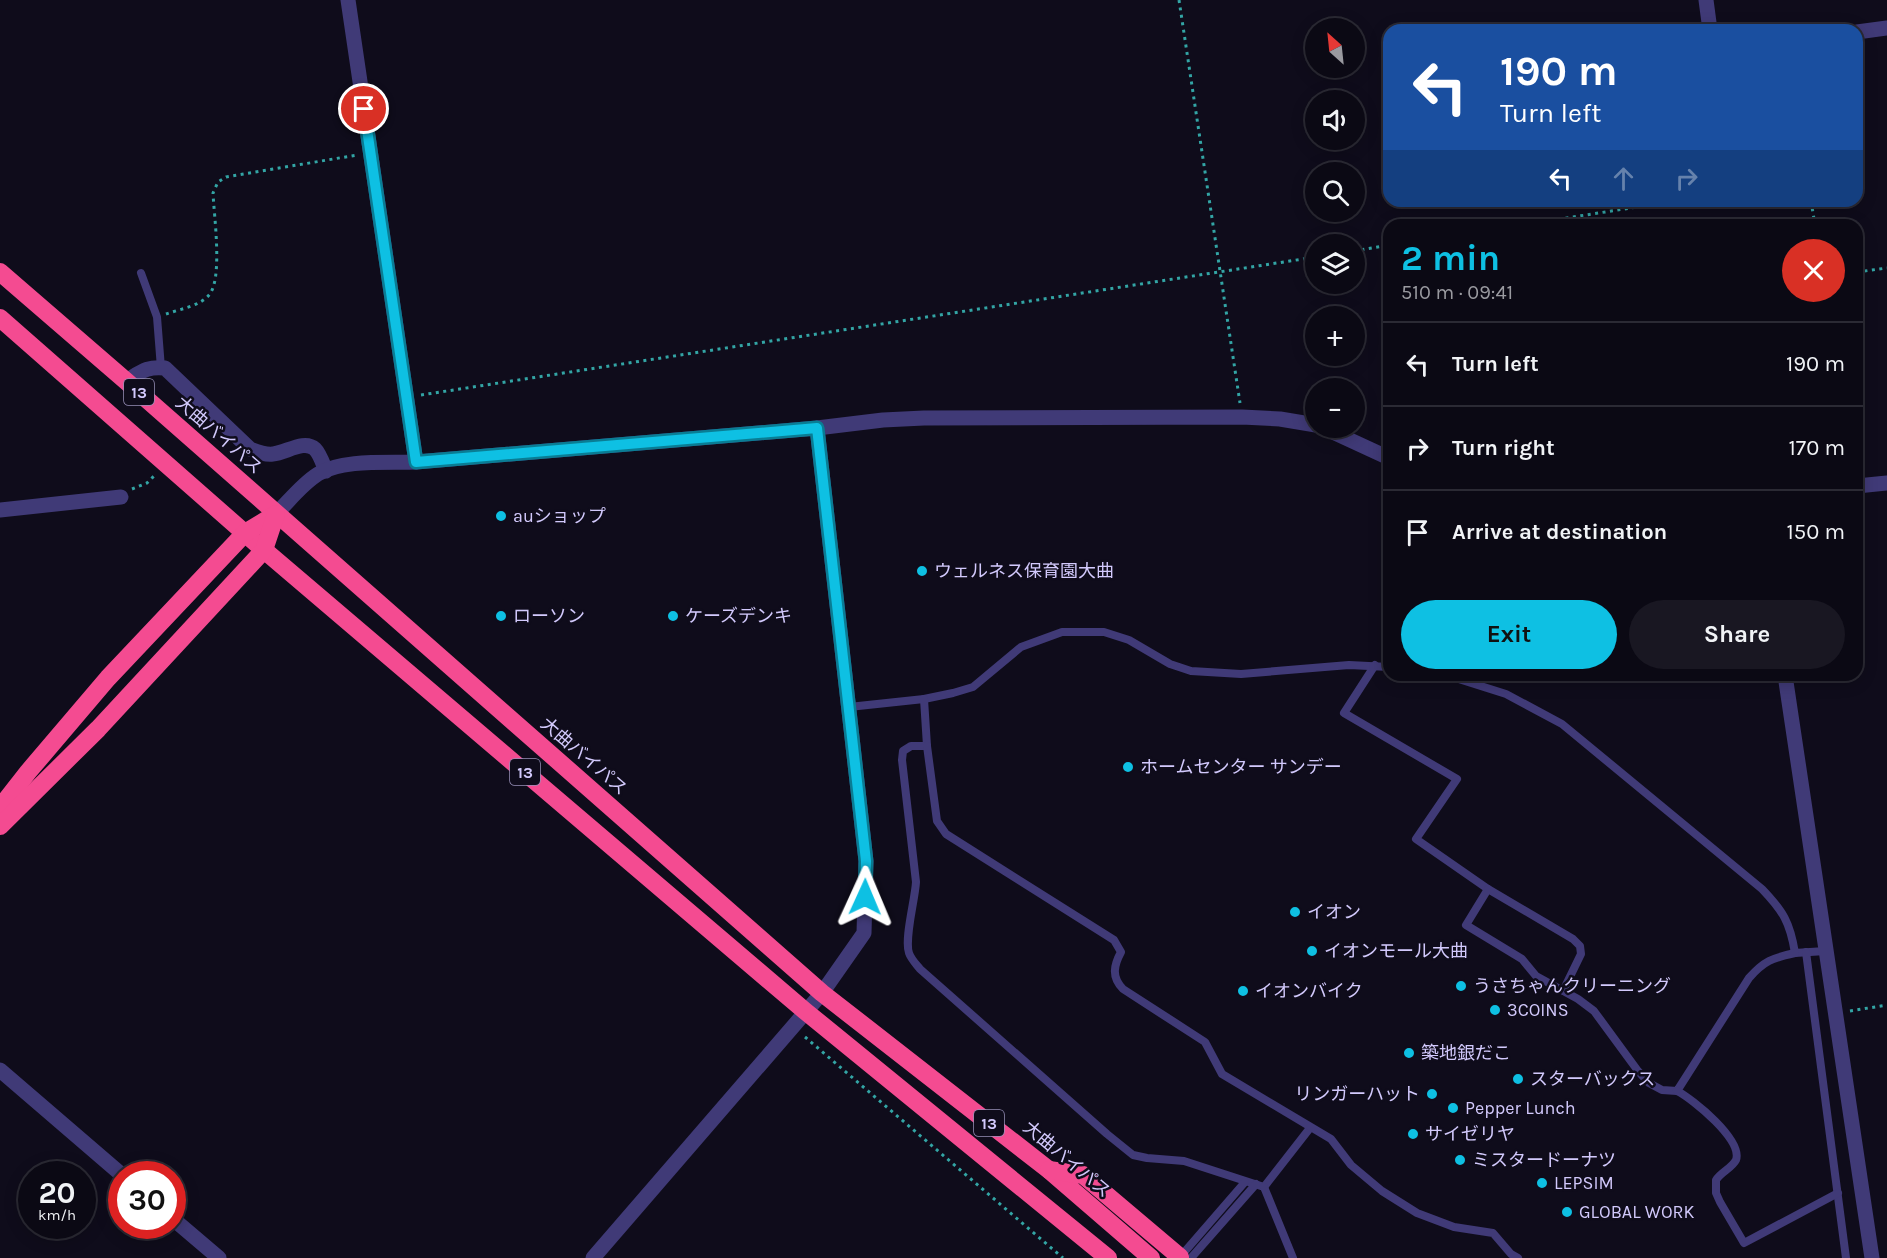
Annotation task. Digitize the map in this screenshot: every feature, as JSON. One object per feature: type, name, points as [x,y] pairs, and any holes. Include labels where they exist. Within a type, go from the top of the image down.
[{"type":"highway","name":"大曲バイパス","points":[[0,272],[822,993],[1049,1170],[1151,1258]]},
{"type":"highway","name":"13","points":[[0,318],[264,550],[805,1011],[1108,1258]]},
{"type":"highway","points":[[0,808],[108,678],[245,533],[276,514]]},
{"type":"highway","points":[[0,826],[98,729],[264,550],[276,514]]},
{"type":"highway","points":[[1049,1170],[1083,1175],[1180,1257]]},
{"type":"street","points":[[348,0],[416,462]]},
{"type":"street","points":[[1706,0],[1709,24]]},
{"type":"street","points":[[1863,31],[1887,28]]},
{"type":"street","points":[[126,381],[153,366],[165,368],[250,449],[272,455],[304,445],[310,446],[316,450],[326,471]]},
{"type":"street","points":[[276,514],[318,474],[334,467],[359,464],[416,462],[924,418],[1242,417],[1305,423]]},
{"type":"street","points":[[592,1258],[822,993],[864,933],[866,861],[817,428]]},
{"type":"street","points":[[1346,438],[1383,455]]},
{"type":"street","points":[[1863,485],[1887,483]]},
{"type":"street","points":[[0,510],[121,497]]},
{"type":"street","points":[[1786,681],[1872,1258]]},
{"type":"street","points":[[0,1070],[108,1162]]},
{"type":"street","points":[[186,1230],[219,1258]]},
{"type":"lane","points":[[141,273],[157,317],[161,368]]},
{"type":"lane","points":[[849,707],[924,699],[973,687],[1022,647],[1062,632],[1104,632],[1129,640],[1170,664],[1191,671],[1241,674],[1349,665],[1383,666]]},
{"type":"lane","points":[[1375,665],[1344,713],[1457,779],[1416,839],[1488,889],[1573,939],[1580,946],[1581,954],[1563,991]]},
{"type":"lane","points":[[1465,681],[1506,694],[1571,731],[1762,889],[1780,908],[1791,932],[1795,953]]},
{"type":"lane","points":[[924,699],[927,746],[937,821],[946,834],[1114,940],[1121,952],[1114,967],[1118,984],[1205,1042],[1222,1074],[1331,1139],[1351,1165],[1382,1191],[1417,1213],[1454,1227],[1493,1233],[1511,1254],[1518,1258]]},
{"type":"lane","points":[[927,746],[911,746],[903,751],[902,760],[915,882],[915,900],[907,945],[910,956],[920,969],[1133,1155],[1184,1161],[1260,1186]]},
{"type":"lane","points":[[1488,889],[1466,925],[1522,959],[1536,976],[1594,1011],[1649,1083],[1662,1090],[1677,1090],[1691,1098],[1730,1138],[1737,1155],[1735,1162],[1716,1180],[1716,1193],[1744,1243],[1838,1193]]},
{"type":"lane","points":[[1677,1090],[1749,978],[1761,964],[1772,958],[1795,953],[1825,951]]},
{"type":"lane","points":[[1806,952],[1846,1258]]},
{"type":"lane","points":[[1191,1258],[1260,1186],[1310,1128]]},
{"type":"lane","points":[[1180,1257],[1245,1182]]},
{"type":"lane","points":[[1260,1186],[1293,1258]]},
{"type":"path","points":[[1179,0],[1242,417]]},
{"type":"path","points":[[157,317],[199,303],[210,295],[217,277],[213,194],[218,183],[226,177],[371,153]]},
{"type":"path","points":[[1560,219],[1637,207]]},
{"type":"path","points":[[1365,249],[1383,246]]},
{"type":"path","points":[[407,397],[1305,259]]},
{"type":"path","points":[[1863,271],[1887,268]]},
{"type":"path","points":[[1834,1013],[1887,1005]]},
{"type":"path","points":[[792,1026],[1063,1258]]},
{"type":"place","name":"auショップ","points":[[501,516]]},
{"type":"place","name":"ウェルネス保育園大曲","points":[[922,571]]},
{"type":"place","name":"ローソン","points":[[501,616]]},
{"type":"place","name":"ケーズデンキ","points":[[673,616]]},
{"type":"place","name":"ホームセンター サンデー","points":[[1128,767]]},
{"type":"place","name":"イオン","points":[[1295,912]]},
{"type":"place","name":"イオンモール大曲","points":[[1312,951]]},
{"type":"place","name":"うさちゃんクリーニング","points":[[1461,986]]},
{"type":"place","name":"イオンバイク","points":[[1243,991]]},
{"type":"place","name":"3COINS","points":[[1495,1010]]},
{"type":"place","name":"築地銀だこ","points":[[1409,1053]]},
{"type":"place","name":"スターバックス","points":[[1518,1079]]},
{"type":"place","name":"リンガーハット","points":[[1432,1094]]},
{"type":"place","name":"Pepper Lunch","points":[[1453,1108]]},
{"type":"place","name":"サイゼリヤ","points":[[1413,1134]]},
{"type":"place","name":"ミスタードーナツ","points":[[1460,1160]]},
{"type":"place","name":"LEPSIM","points":[[1542,1183]]},
{"type":"place","name":"GLOBAL WORK","points":[[1567,1212]]},
{"type":"route","points":[[364,109],[416,462],[817,428],[866,861],[865,897]]}]
